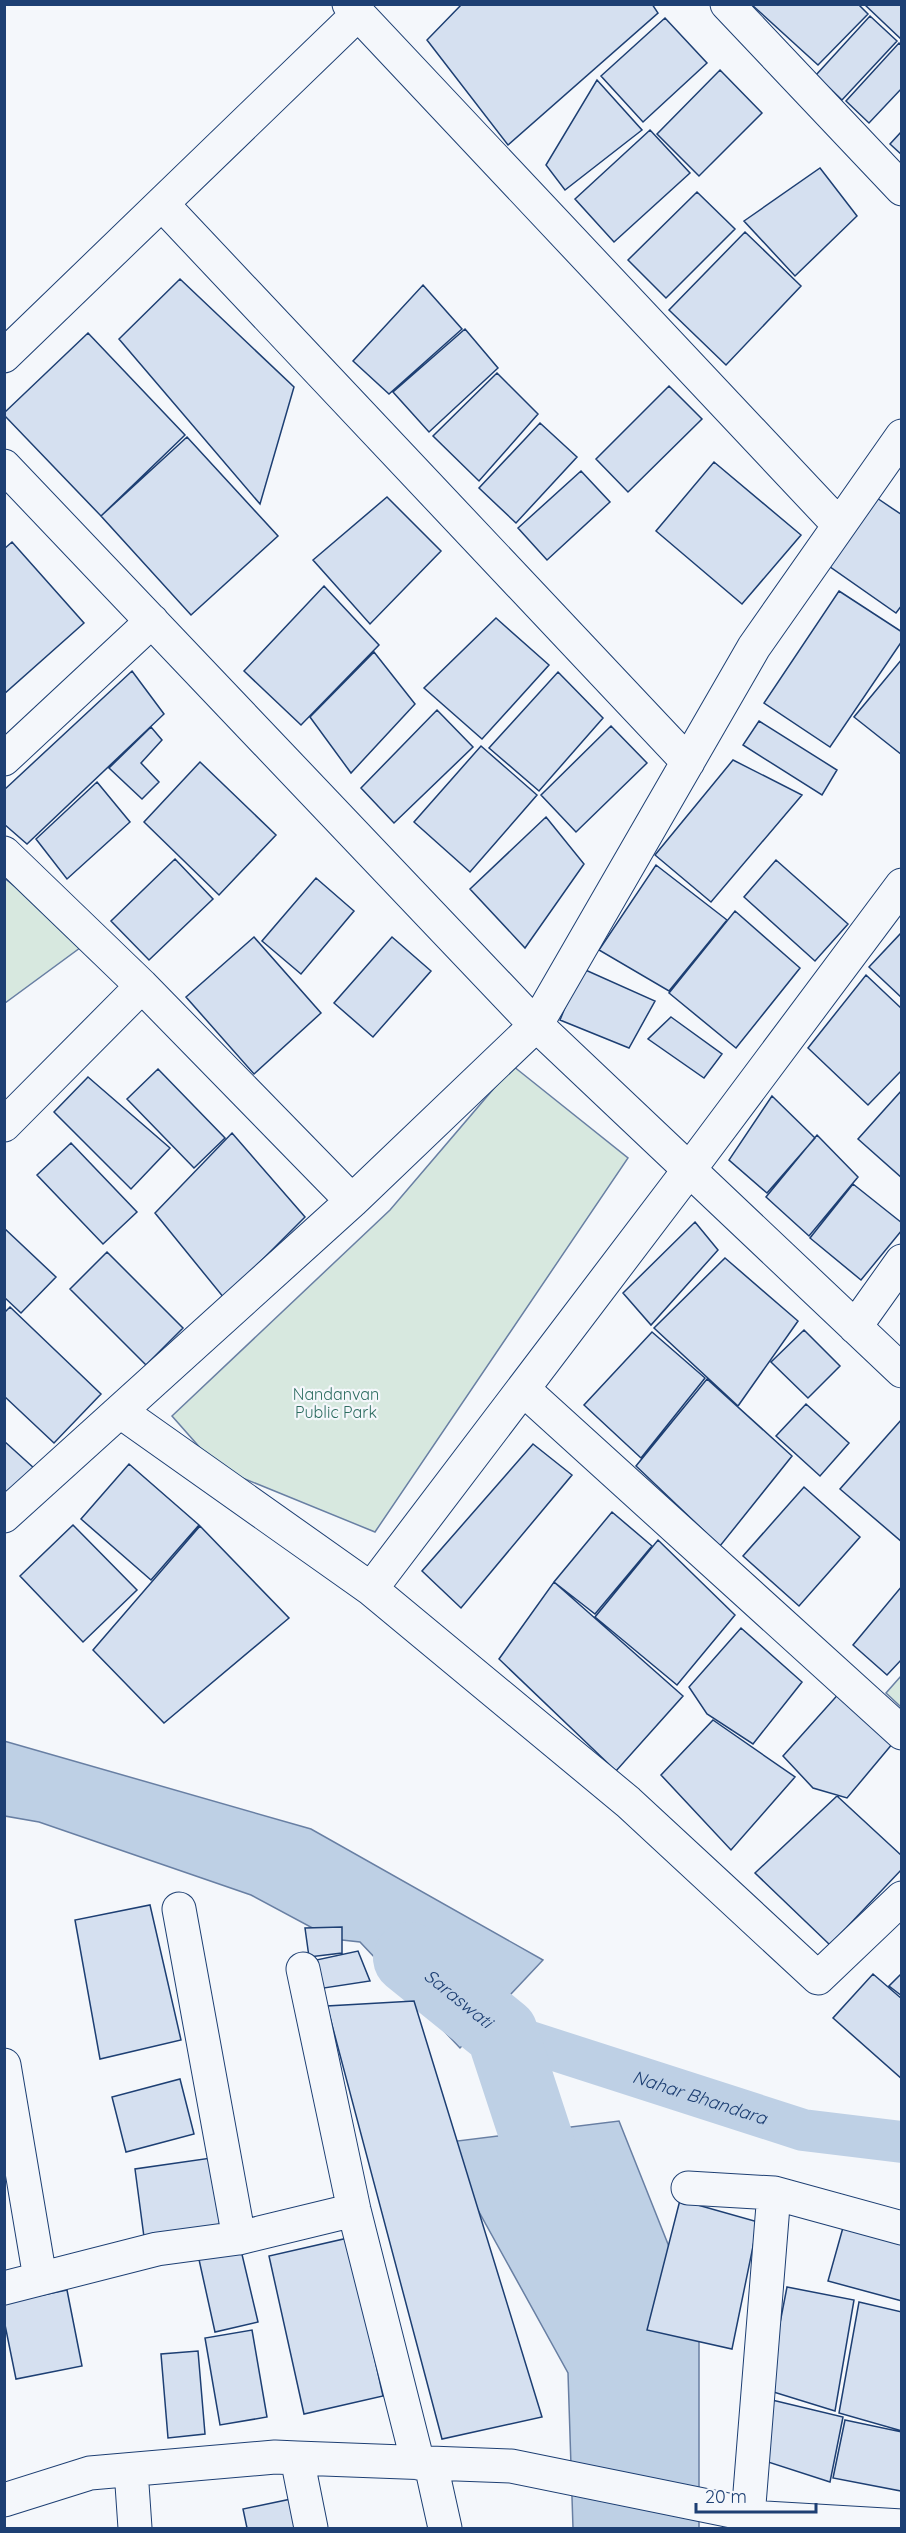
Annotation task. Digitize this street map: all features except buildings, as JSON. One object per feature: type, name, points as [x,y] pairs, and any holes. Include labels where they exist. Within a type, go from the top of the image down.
[{"type":"street","points":[[727,4],[902,189]]},
{"type":"street","points":[[4,356],[162,204],[354,9],[839,525]]},
{"type":"street","points":[[162,204],[688,762]]},
{"type":"street","points":[[4,1516],[122,1412],[352,1201],[536,1025],[754,647],[902,436]]},
{"type":"street","points":[[4,466],[536,1025],[902,1371]]},
{"type":"street","points":[[4,759],[152,621]]},
{"type":"street","points":[[4,854],[142,986],[352,1201]]},
{"type":"street","points":[[371,1589],[902,885]]},
{"type":"street","points":[[4,1125],[142,986]]},
{"type":"street","points":[[855,1327],[902,1261]]},
{"type":"street","points":[[523,1389],[902,1733]]},
{"type":"street","points":[[122,1412],[371,1589],[628,1802],[818,1978],[902,1898]]},
{"type":"street","points":[[179,1910],[239,2238]]},
{"type":"street","points":[[303,1969],[354,2210],[445,2529]]},
{"type":"street","points":[[4,2065],[40,2278]]},
{"type":"street","points":[[688,2188],[774,2193],[902,2228]]},
{"type":"street","points":[[745,2515],[774,2193]]},
{"type":"street","points":[[4,2288],[157,2249],[239,2238],[354,2210]]},
{"type":"street","points":[[4,2500],[90,2473],[275,2457],[511,2466],[745,2515],[902,2526]]},
{"type":"street","points":[[297,2458],[311,2529]]},
{"type":"street","points":[[130,2470],[135,2529]]},
{"type":"green space","points":[[4,878],[88,942],[5,1003],[4,1003]]},
{"type":"green space","name":"Nandanvan Public Park","points":[[513,1066],[628,1158],[375,1532],[218,1468],[172,1416],[390,1210]]},
{"type":"green space","points":[[901,1676],[901,1707],[886,1693]]},
{"type":"water","points":[[4,1741],[311,1829],[543,1960],[460,2048],[360,1942],[333,1939],[251,1895],[39,1822],[5,1816]]},
{"type":"water","points":[[619,2121],[699,2322],[699,2528],[573,2528],[568,2373],[441,2143]]},
{"type":"waterway","name":"Saraswati","points":[[409,1958],[502,2033],[565,2225]]},
{"type":"waterway","name":"Nahar Bhandara","points":[[502,2033],[803,2130],[902,2142]]}]
